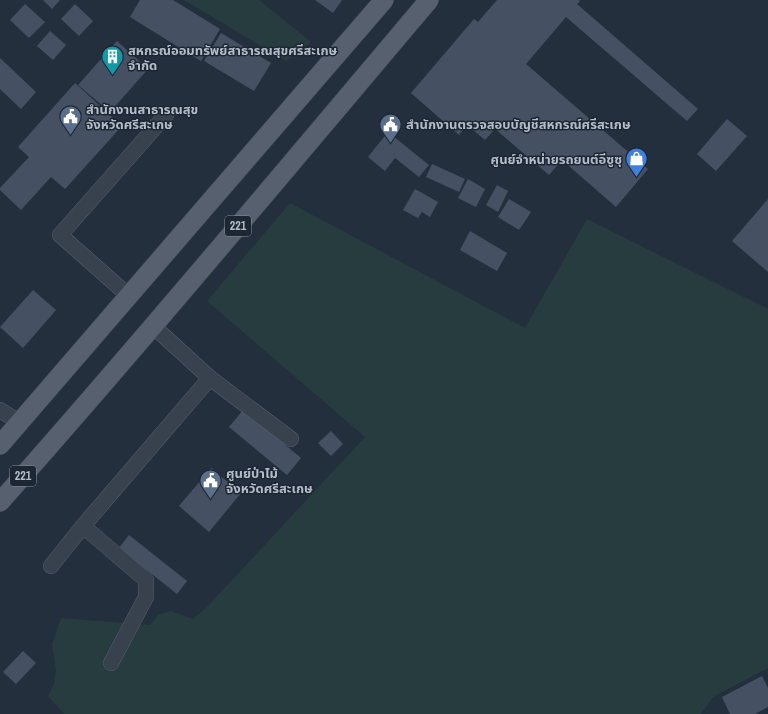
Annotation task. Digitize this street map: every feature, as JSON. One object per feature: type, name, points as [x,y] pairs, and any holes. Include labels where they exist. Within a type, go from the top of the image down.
[{"type":"main road","points":[[0,445],[384,0]]},
{"type":"main road","name":"221","points":[[0,502],[153,326],[429,0]]},
{"type":"street","points":[[129,296],[60,235],[166,115]]},
{"type":"street","points":[[153,326],[210,378],[291,439]]},
{"type":"street","points":[[51,566],[83,526],[210,378]]},
{"type":"street","points":[[0,410],[19,422]]},
{"type":"street","points":[[83,526],[146,580],[146,597],[111,663]]},
{"type":"green space","points":[[184,0],[259,0],[311,42],[286,61]]},
{"type":"green space","points":[[290,203],[525,328],[587,219],[768,309],[768,668],[713,697],[701,714],[64,714],[48,696],[54,684],[56,671],[52,644],[61,618],[150,625],[158,615],[171,611],[193,619],[207,607],[365,437],[207,301]]},
{"type":"building","points":[[43,0],[60,0],[52,9]]},
{"type":"building","points":[[140,0],[173,0],[220,29],[201,61],[130,17]]},
{"type":"building","points":[[315,0],[342,0],[333,13]]},
{"type":"building","points":[[497,0],[579,0],[580,1],[577,4],[698,109],[687,121],[566,17],[526,64],[648,169],[616,207],[562,160],[549,175],[495,129],[485,140],[467,125],[459,135],[411,93],[474,19],[478,22]]},
{"type":"building","points":[[25,4],[45,22],[29,38],[10,20]]},
{"type":"building","points":[[75,4],[93,21],[79,36],[61,19]]},
{"type":"building","points":[[50,31],[66,45],[53,60],[37,46]]},
{"type":"building","points":[[221,33],[271,63],[254,91],[204,61]]},
{"type":"building","name":"สหกรณ์ออมทรัพย์สาธารณสุขศรีสะเกษ จำกัด","points":[[117,41],[148,69],[110,112],[78,85]]},
{"type":"building","points":[[0,58],[36,92],[21,109],[0,89]]},
{"type":"building","name":"สำนักงานสาธารณสุข จังหวัดศรีสะเกษ","points":[[75,83],[122,126],[65,189],[51,177],[21,210],[0,190],[0,188],[29,157],[18,147]]},
{"type":"building","points":[[727,119],[747,136],[716,171],[697,154]]},
{"type":"building","name":"สำนักงานตรวจสอบบัญชีสหกรณ์ศรีสะเกษ","points":[[388,132],[429,165],[419,177],[395,158],[385,171],[368,157]]},
{"type":"building","points":[[432,164],[465,179],[459,192],[426,177]]},
{"type":"building","points":[[468,179],[485,189],[476,207],[458,198]]},
{"type":"building","points":[[497,185],[508,191],[498,212],[486,205]]},
{"type":"building","points":[[415,189],[438,202],[430,217],[422,212],[418,218],[403,210]]},
{"type":"building","points":[[509,199],[531,212],[519,230],[498,217]]},
{"type":"building","points":[[768,199],[768,272],[732,241]]},
{"type":"building","points":[[470,231],[507,253],[497,271],[460,250]]},
{"type":"building","points":[[33,290],[56,310],[23,348],[0,327]]},
{"type":"building","points":[[243,410],[301,458],[287,475],[229,427]]},
{"type":"building","points":[[331,431],[343,444],[331,456],[318,443]]},
{"type":"building","name":"ศูนย์ป่าไม้ จังหวัดศรีสะเกษ","points":[[211,468],[241,493],[209,532],[179,506]]},
{"type":"building","points":[[129,535],[187,581],[177,594],[119,548]]},
{"type":"building","points":[[23,651],[36,663],[16,684],[3,672]]},
{"type":"building","points":[[762,676],[768,688],[768,707],[755,714],[730,714],[722,697]]},
{"type":"place","name":"สหกรณ์ออมทรัพย์สาธารณสุขศรีสะเกษ จำกัด","points":[[113,76]]},
{"type":"place","name":"สำนักงานสาธารณสุข จังหวัดศรีสะเกษ","points":[[70,136]]},
{"type":"place","name":"สำนักงานตรวจสอบบัญชีสหกรณ์ศรีสะเกษ","points":[[390,144]]},
{"type":"place","name":"ศูนย์จำหน่ายรถยนต์อีซูซุ","points":[[637,178]]},
{"type":"place","name":"ศูนย์ป่าไม้ จังหวัดศรีสะเกษ","points":[[210,500]]}]
